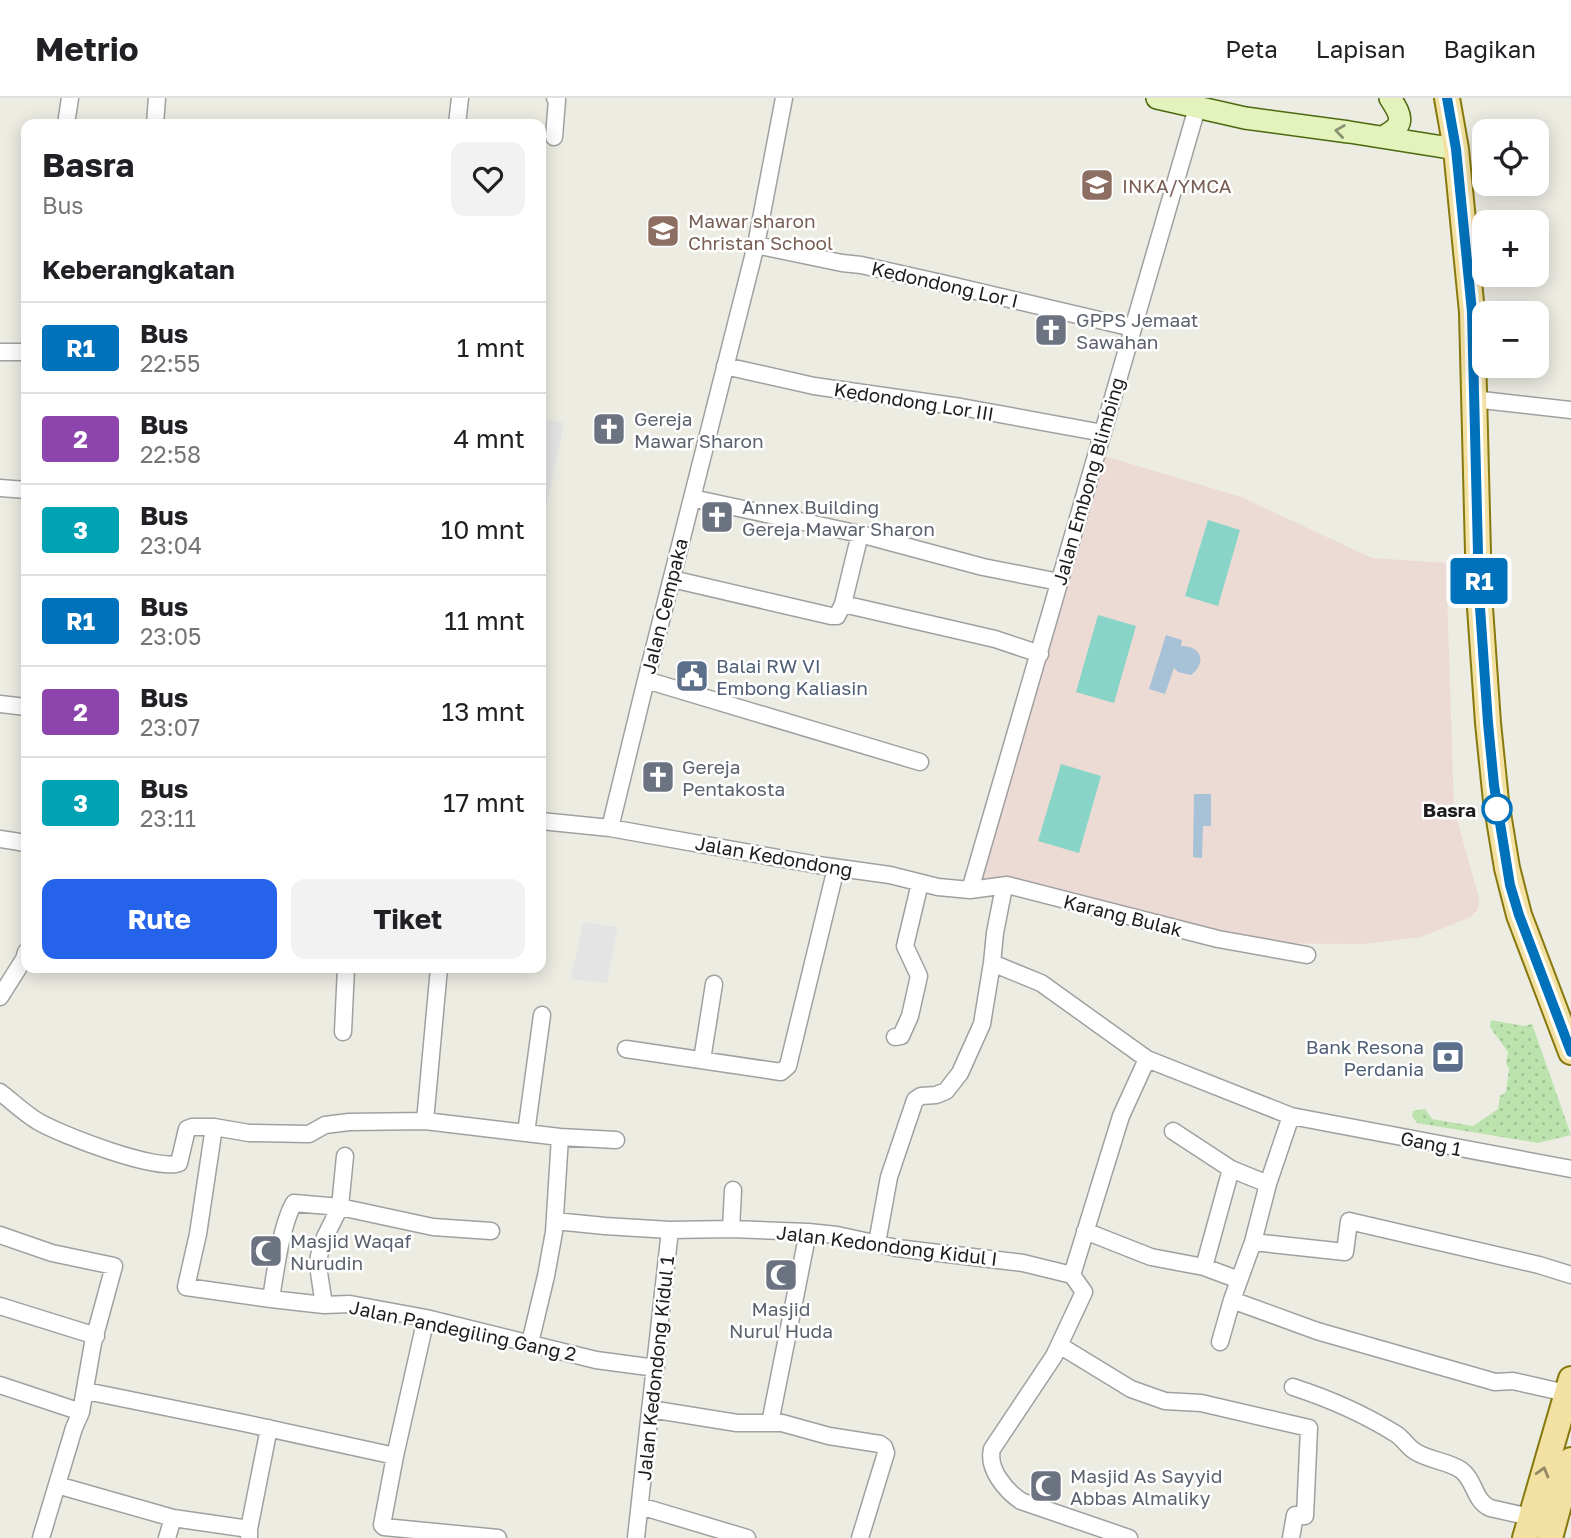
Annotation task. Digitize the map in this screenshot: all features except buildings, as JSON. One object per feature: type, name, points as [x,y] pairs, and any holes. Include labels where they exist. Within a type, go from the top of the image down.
[{"type":"main road","points":[[1443,99],[1456,149],[1472,312],[1479,604],[1496,801],[1513,896],[1571,1052]]},
{"type":"main road","points":[[1528,1528],[1569,1386]]},
{"type":"main road","points":[[1550,1538],[1571,1460]]},
{"type":"street","points":[[67,119],[70,98]]},
{"type":"street","points":[[155,119],[157,98]]},
{"type":"street","points":[[458,119],[460,98]]},
{"type":"street","points":[[554,137],[555,98]]},
{"type":"street","name":"Jalan Cempaka","points":[[610,828],[756,245],[785,98]]},
{"type":"street","points":[[1157,98],[1245,118],[1456,149]]},
{"type":"street","points":[[1383,137],[1395,131],[1399,125],[1398,110],[1390,98]]},
{"type":"street","name":"Jalan Embong Blimbing","points":[[970,890],[1198,108]]},
{"type":"street","name":"Kedondong Lor I","points":[[756,245],[946,284],[1133,328]]},
{"type":"street","points":[[0,352],[21,352]]},
{"type":"street","name":"Kedondong Lor III","points":[[725,366],[814,386],[961,407],[1103,433]]},
{"type":"street","points":[[1473,399],[1571,410]]},
{"type":"street","points":[[0,488],[21,490]]},
{"type":"street","points":[[692,498],[860,534],[983,567],[1059,582]]},
{"type":"street","points":[[672,579],[837,616],[843,604],[860,534]]},
{"type":"street","points":[[843,604],[995,639],[1040,654]]},
{"type":"street","points":[[646,680],[920,762]]},
{"type":"street","points":[[0,704],[21,706]]},
{"type":"street","name":"Jalan Kedondong","points":[[546,822],[610,828],[835,868],[890,875],[938,887]]},
{"type":"street","points":[[0,839],[21,842]]},
{"type":"street","points":[[626,1049],[782,1073],[786,1070],[835,868]]},
{"type":"street","points":[[895,1037],[901,1036],[905,1028],[919,976],[905,946],[920,883]]},
{"type":"street","name":"Karang Bulak","points":[[938,887],[970,890],[1007,885],[1218,939],[1307,955]]},
{"type":"street","points":[[877,1244],[889,1177],[915,1100],[921,1096],[946,1091],[960,1073],[982,1024],[1003,892],[997,887]]},
{"type":"street","name":"Gang 1","points":[[992,963],[1041,984],[1147,1059],[1292,1116],[1571,1169]]},
{"type":"street","points":[[0,997],[21,964]]},
{"type":"street","points":[[343,1032],[346,973]]},
{"type":"street","points":[[425,1121],[439,973]]},
{"type":"street","points":[[702,1060],[714,984]]},
{"type":"street","points":[[526,1133],[541,1015]]},
{"type":"street","points":[[1129,1538],[1021,1501],[1001,1480],[992,1463],[991,1453],[1059,1345],[1081,1297],[1072,1275],[1121,1116],[1147,1059]]},
{"type":"street","points":[[0,1092],[30,1117],[51,1128],[156,1164],[179,1163],[187,1129],[192,1127],[309,1135],[325,1125],[349,1122],[425,1121],[561,1137],[616,1140]]},
{"type":"street","points":[[1220,1342],[1268,1184],[1292,1116]]},
{"type":"street","name":"Jalan Pandegiling Gang 2","points":[[214,1127],[198,1234],[186,1287],[324,1305],[350,1304],[426,1318],[596,1360],[656,1368]]},
{"type":"street","points":[[1173,1131],[1231,1169],[1268,1184]]},
{"type":"street","points":[[530,1343],[554,1232],[561,1137]]},
{"type":"street","points":[[324,1305],[318,1266],[325,1237],[340,1207],[345,1156]]},
{"type":"street","points":[[1204,1267],[1231,1169]]},
{"type":"street","points":[[732,1228],[733,1190]]},
{"type":"street","points":[[271,1299],[275,1269],[288,1217],[292,1205],[296,1203],[340,1207],[433,1227],[491,1231]]},
{"type":"street","name":"Jalan Kedondong Kidul I","points":[[555,1221],[605,1226],[678,1225],[837,1235],[897,1248],[1023,1263],[1072,1275]]},
{"type":"street","points":[[1252,1242],[1346,1252],[1349,1221],[1539,1265],[1571,1275]]},
{"type":"street","name":"Jalan Kedondong Kidul 1","points":[[636,1538],[650,1409],[678,1225]]},
{"type":"street","points":[[1085,1231],[1151,1257],[1204,1267],[1239,1280]]},
{"type":"street","points":[[770,1423],[808,1232]]},
{"type":"street","points":[[0,1234],[52,1253],[114,1266],[90,1358],[81,1412],[41,1538]]},
{"type":"street","points":[[1232,1300],[1317,1331],[1495,1382],[1569,1386]]},
{"type":"street","points":[[0,1306],[96,1336]]},
{"type":"street","points":[[426,1318],[381,1529],[498,1538]]},
{"type":"street","points":[[1059,1345],[1130,1389],[1165,1401],[1200,1403],[1309,1428],[1305,1516],[1296,1515],[1291,1538]]},
{"type":"street","points":[[0,1385],[81,1412]]},
{"type":"street","points":[[1293,1387],[1350,1409],[1402,1438],[1420,1455],[1461,1470],[1484,1506],[1528,1528]]},
{"type":"street","points":[[86,1391],[395,1456]]},
{"type":"street","points":[[650,1409],[737,1423],[782,1423],[829,1436],[880,1444],[886,1453],[860,1538]]},
{"type":"street","points":[[57,1485],[173,1518],[249,1533],[269,1428]]},
{"type":"street","points":[[640,1506],[747,1538]]},
{"type":"street","points":[[167,1538],[173,1518]]},
{"type":"shaded area","points":[[546,419],[564,423],[546,507]]},
{"type":"shaded area","points":[[1101,455],[1241,497],[1372,558],[1446,563],[1454,809],[1479,898],[1478,909],[1471,917],[1421,937],[1363,944],[1247,943],[975,884]]},
{"type":"shaded area","points":[[1208,520],[1240,530],[1218,606],[1185,596]]},
{"type":"shaded area","points":[[1098,615],[1136,626],[1114,703],[1076,692]]},
{"type":"shaded area","points":[[1166,635],[1182,640],[1181,646],[1198,652],[1200,661],[1191,675],[1178,672],[1174,668],[1165,694],[1149,689]]},
{"type":"shaded area","points":[[1061,764],[1101,776],[1079,853],[1038,841]]},
{"type":"shaded area","points":[[1194,794],[1211,794],[1211,826],[1203,826],[1202,858],[1193,857]]},
{"type":"shaded area","points":[[583,922],[618,927],[607,983],[571,979]]},
{"type":"green space","points":[[1491,1020],[1524,1026],[1532,1024],[1571,1135],[1538,1143],[1417,1123],[1412,1116],[1413,1111],[1425,1109],[1432,1119],[1473,1126],[1498,1109],[1500,1096],[1506,1092],[1508,1052],[1490,1027]]},
{"type":"bus line","name":"R1","points":[[1447,98],[1456,149],[1472,312],[1479,593],[1494,785],[1513,896],[1571,1052]]},
{"type":"place","name":"INKA/YMCA","points":[[1097,185]]},
{"type":"place","name":"Mawar sharon Christan School","points":[[663,231]]},
{"type":"place","name":"GPPS Jemaat Sawahan","points":[[1051,330]]},
{"type":"place","name":"Gereja Mawar Sharon","points":[[609,429]]},
{"type":"place","name":"Annex Building Gereja Mawar Sharon","points":[[717,517]]},
{"type":"place","name":"Balai RW VI Embong Kaliasin","points":[[692,676]]},
{"type":"place","name":"Gereja Pentakosta","points":[[658,777]]},
{"type":"place","name":"Basra","points":[[1497,809]]},
{"type":"place","name":"Bank Resona Perdania","points":[[1448,1057]]},
{"type":"place","name":"Masjid Waqaf Nurudin","points":[[266,1251]]},
{"type":"place","name":"Masjid Nurul Huda","points":[[781,1275]]},
{"type":"place","name":"Masjid As Sayyid Abbas Almaliky","points":[[1046,1486]]}]
